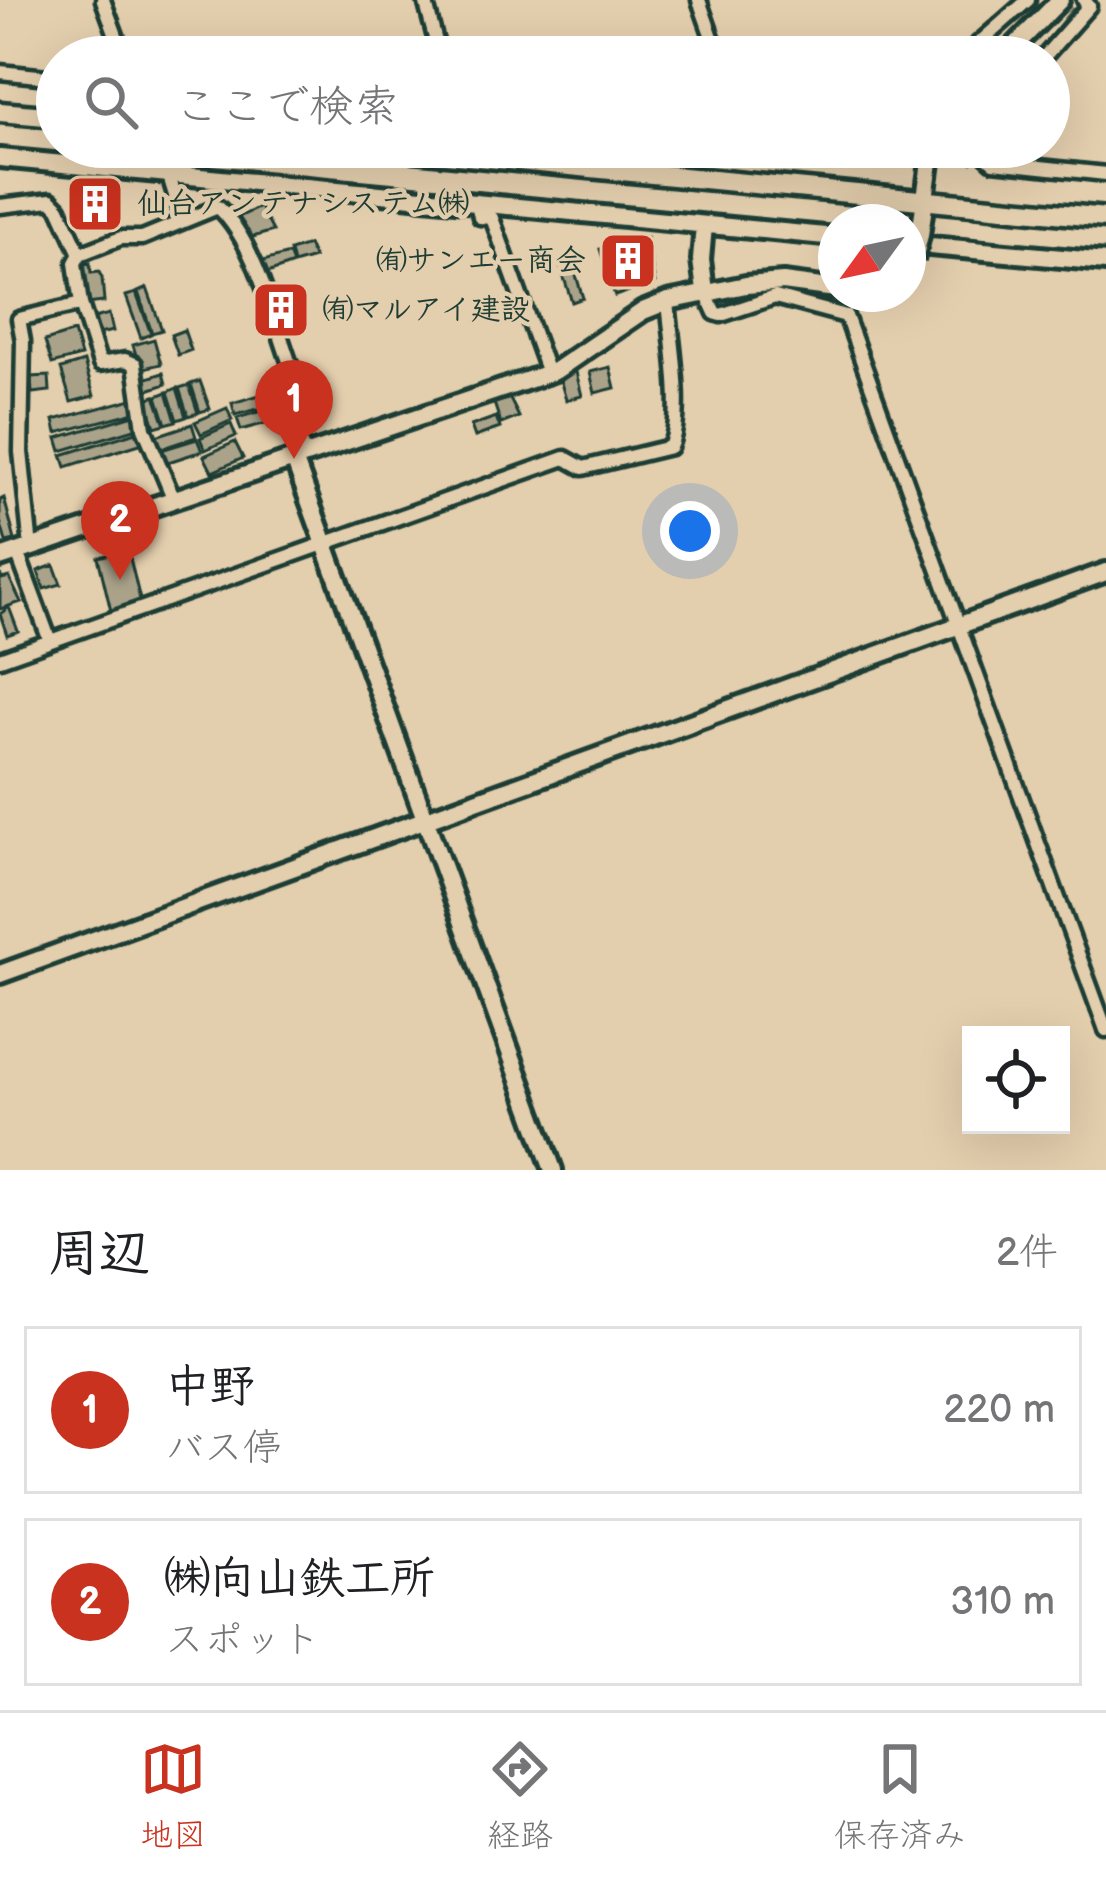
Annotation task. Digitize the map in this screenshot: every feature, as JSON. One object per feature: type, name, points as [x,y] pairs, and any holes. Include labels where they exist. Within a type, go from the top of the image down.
[{"type":"main road","points":[[0,112],[36,115]]},
{"type":"main road","points":[[584,168],[1106,218]]},
{"type":"street","points":[[103,0],[116,36]]},
{"type":"street","points":[[424,0],[434,36]]},
{"type":"street","points":[[699,0],[712,36]]},
{"type":"street","points":[[987,36],[1028,0]]},
{"type":"street","points":[[1025,36],[1060,0]]},
{"type":"street","points":[[1062,36],[1089,5],[1084,0]]},
{"type":"street","points":[[0,72],[36,76]]},
{"type":"street","points":[[0,158],[36,162]]},
{"type":"street","points":[[94,168],[818,235]]},
{"type":"street","points":[[923,202],[929,168]]},
{"type":"street","points":[[1050,168],[1106,174]]},
{"type":"street","points":[[169,176],[183,221]]},
{"type":"street","points":[[0,206],[51,200],[80,254]]},
{"type":"street","points":[[477,203],[479,217],[492,218],[548,373]]},
{"type":"street","points":[[174,500],[144,428],[135,364],[125,360],[100,364],[81,304],[75,263],[80,254],[121,238],[142,238],[218,208],[230,218],[258,274],[294,375],[283,390],[322,542],[553,1170]]},
{"type":"street","points":[[704,225],[701,260],[705,291],[715,313],[775,297],[846,316],[1106,1030]]},
{"type":"street","points":[[926,253],[1106,262]]},
{"type":"street","points":[[16,553],[548,373],[643,311],[668,301],[705,291],[783,283],[818,287]]},
{"type":"street","points":[[0,659],[565,458],[584,468],[670,447],[675,435],[668,301]]},
{"type":"street","points":[[50,641],[16,553],[20,319],[81,304]]},
{"type":"street","points":[[0,974],[1106,572]]},
{"type":"building","name":"仙台アンテナシステム㈱","points":[[85,193],[106,194],[104,216],[83,215]]},
{"type":"building","points":[[260,207],[273,231],[253,237],[237,218]]},
{"type":"building","name":"㈲サンエー商会","points":[[647,237],[655,283],[646,288],[640,273],[625,278],[629,291],[615,296],[600,249]]},
{"type":"building","points":[[308,245],[314,258],[293,264],[290,251]]},
{"type":"building","points":[[289,254],[293,264],[265,274],[263,261]]},
{"type":"building","points":[[572,262],[583,298],[572,302],[560,266]]},
{"type":"building","points":[[90,263],[91,273],[99,272],[102,278],[104,302],[86,304],[80,265]]},
{"type":"building","points":[[147,288],[162,330],[152,333],[138,292]]},
{"type":"building","points":[[136,293],[151,334],[141,338],[126,296]]},
{"type":"building","name":"㈲マルアイ建設","points":[[283,295],[291,321],[279,325],[271,299]]},
{"type":"building","points":[[109,314],[113,331],[94,335],[90,319]]},
{"type":"building","points":[[184,330],[191,350],[178,355],[171,335]]},
{"type":"building","points":[[74,332],[81,356],[52,364],[45,341]]},
{"type":"building","points":[[154,339],[161,364],[140,369],[133,345]]},
{"type":"building","points":[[84,362],[94,396],[71,402],[61,369]]},
{"type":"building","points":[[610,367],[615,388],[595,393],[590,372]]},
{"type":"building","points":[[576,372],[582,396],[566,400],[559,376]]},
{"type":"building","points":[[163,373],[166,384],[145,391],[141,380]]},
{"type":"building","points":[[49,376],[50,391],[32,393],[31,377]]},
{"type":"building","points":[[200,381],[210,409],[200,412],[191,384]]},
{"type":"building","points":[[189,385],[198,413],[188,416],[179,388]]},
{"type":"building","points":[[177,388],[186,417],[177,420],[168,392]]},
{"type":"building","points":[[277,390],[281,403],[235,415],[232,403]]},
{"type":"building","points":[[167,392],[176,421],[166,424],[157,396]]},
{"type":"building","points":[[155,396],[165,424],[155,427],[146,399]]},
{"type":"building","points":[[509,397],[519,417],[501,424],[494,403]]},
{"type":"building","points":[[132,399],[135,412],[57,433],[54,420]]},
{"type":"building","points":[[283,405],[286,418],[241,430],[237,418]]},
{"type":"building","points":[[227,408],[232,420],[201,434],[195,422]]},
{"type":"building","points":[[134,415],[138,428],[61,451],[57,438]]},
{"type":"building","points":[[496,417],[500,428],[475,437],[471,426]]},
{"type":"building","points":[[192,424],[196,437],[157,450],[153,437]]},
{"type":"building","points":[[231,424],[236,436],[205,450],[200,438]]},
{"type":"building","points":[[139,431],[143,443],[66,467],[62,455]]},
{"type":"building","points":[[197,439],[202,451],[162,464],[158,451]]},
{"type":"building","points":[[235,442],[243,458],[212,472],[204,456]]},
{"type":"building","points":[[4,498],[15,540],[6,542],[0,521]]},
{"type":"building","points":[[128,550],[141,604],[111,611],[98,557]]},
{"type":"building","points":[[54,565],[61,584],[44,589],[38,571]]},
{"type":"building","points":[[0,574],[2,579],[9,577],[21,602],[0,609]]},
{"type":"building","points":[[9,607],[18,631],[7,635],[0,614]]},
{"type":"waterway","points":[[1051,36],[1072,9]]},
{"type":"place","name":"仙台アンテナシステム㈱","points":[[95,204]]},
{"type":"place","name":"㈲サンエー商会","points":[[628,261]]},
{"type":"place","name":"㈲マルアイ建設","points":[[281,310]]},
{"type":"place","name":"中野","points":[[294,459]]},
{"type":"place","name":"㈱向山鉄工所","points":[[120,580]]}]
